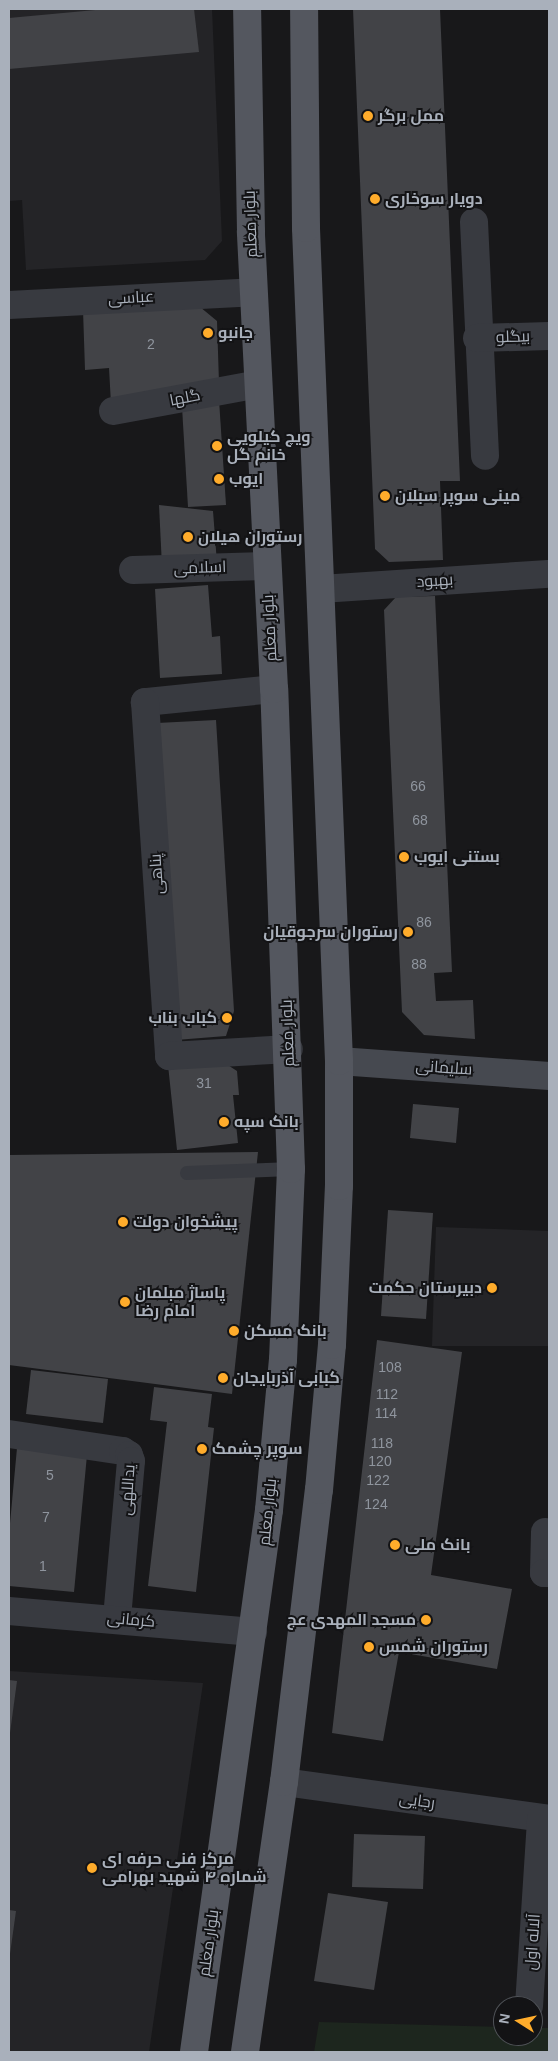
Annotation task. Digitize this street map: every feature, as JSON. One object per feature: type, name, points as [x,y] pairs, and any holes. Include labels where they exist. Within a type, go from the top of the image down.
[{"type":"main road","name":"بلوار معلم","points":[[194,2052],[269,1510],[283,1360],[291,1169],[289,1049],[274,689],[266,566],[254,292],[247,9]]},
{"type":"main road","points":[[245,2052],[284,1782],[319,1490],[332,1345],[339,1186],[339,1061],[306,228],[304,9]]},
{"type":"main road","name":"سلیمانی","points":[[339,1061],[549,1076]]},
{"type":"street","points":[[474,222],[477,338],[485,456]]},
{"type":"street","name":"عباسی","points":[[9,305],[254,292]]},
{"type":"street","name":"بیگلو","points":[[477,338],[549,336]]},
{"type":"street","name":"گلها","points":[[113,412],[258,384]]},
{"type":"street","name":"اسلامی","points":[[133,570],[266,566]]},
{"type":"street","name":"بهبود","points":[[321,588],[549,574]]},
{"type":"street","name":"پناهی","points":[[274,689],[145,702],[169,1056],[289,1049]]},
{"type":"street","name":"یداللهی","points":[[9,1434],[124,1451],[129,1455],[132,1461],[117,1618]]},
{"type":"street","points":[[545,1532],[544,1572],[549,1573]]},
{"type":"street","name":"کرمانی","points":[[9,1611],[117,1618],[252,1632]]},
{"type":"street","name":"رجایی","points":[[284,1782],[545,1818]]},
{"type":"street","name":"آلاله اول","points":[[530,1996],[545,1818]]},
{"type":"lane","points":[[188,1173],[291,1169]]},
{"type":"shaded area","points":[[9,9],[212,9],[222,241],[205,260],[26,270],[22,200],[9,201]]},
{"type":"shaded area","name":"دبیرستان حکمت","points":[[436,1227],[549,1231],[549,1346],[432,1346]]},
{"type":"shaded area","name":"مرکز فنی حرفه ای شماره ۴ شهید بهرامی","points":[[9,1671],[203,1683],[149,2052],[9,2052]]},
{"type":"shaded area","points":[[319,2022],[493,2027],[493,2046],[543,2046],[543,2028],[549,2028],[549,2052],[314,2052]]},
{"type":"building","points":[[106,9],[194,9],[199,52],[9,69],[9,18]]},
{"type":"building","points":[[353,9],[440,9],[460,481],[440,481],[443,560],[389,562],[375,549]]},
{"type":"building","points":[[194,302],[217,321],[219,383],[111,404],[109,368],[85,370],[83,310]]},
{"type":"building","points":[[219,400],[226,505],[188,507],[182,407]]},
{"type":"building","name":"رستوران هیلان","points":[[159,505],[213,511],[217,563],[162,566]]},
{"type":"building","points":[[208,585],[212,637],[220,636],[222,674],[160,678],[155,589]]},
{"type":"building","points":[[435,596],[452,972],[434,973],[436,1001],[473,1000],[475,1039],[424,1035],[402,1012],[384,610],[396,597]]},
{"type":"building","points":[[216,720],[234,1011],[226,1036],[176,1040],[157,723]]},
{"type":"building","points":[[220,1060],[237,1071],[239,1095],[233,1095],[238,1143],[177,1150],[168,1065]]},
{"type":"building","points":[[413,1104],[459,1108],[456,1143],[410,1138]]},
{"type":"building","name":"پاساژ مبلمان امام رضا","points":[[258,1152],[232,1394],[9,1365],[9,1155]]},
{"type":"building","points":[[388,1210],[433,1213],[426,1319],[381,1316]]},
{"type":"building","points":[[377,1340],[462,1352],[431,1575],[512,1589],[497,1669],[399,1652],[383,1741],[332,1733]]},
{"type":"building","points":[[31,1370],[108,1379],[103,1423],[26,1414]]},
{"type":"building","points":[[154,1387],[212,1394],[208,1427],[214,1428],[196,1592],[148,1586],[167,1422],[150,1420]]},
{"type":"building","points":[[17,1448],[87,1455],[74,1592],[9,1586],[9,1534]]},
{"type":"building","points":[[9,1680],[17,1681],[10,1733],[9,1733]]},
{"type":"building","points":[[354,1834],[425,1836],[423,1889],[352,1887]]},
{"type":"building","points":[[328,1893],[388,1902],[374,1990],[314,1981]]},
{"type":"building","points":[[9,1910],[16,1911],[10,1954],[9,1954]]},
{"type":"place","name":"ممل برگر","points":[[368,116]]},
{"type":"place","name":"دویار سوخاری","points":[[375,199]]},
{"type":"place","name":"جانبو","points":[[208,333]]},
{"type":"place","name":"ویچ کیلویی خانم گل","points":[[217,446]]},
{"type":"place","name":"ایوب","points":[[219,479]]},
{"type":"place","name":"مینی سوپر سبلان","points":[[385,496]]},
{"type":"place","name":"رستوران هیلان","points":[[188,537]]},
{"type":"place","name":"بستنی ایوب","points":[[404,857]]},
{"type":"place","name":"رستوران سرجوقیان","points":[[408,932]]},
{"type":"place","name":"کباب بناب","points":[[227,1018]]},
{"type":"place","name":"بانک سپه","points":[[224,1122]]},
{"type":"place","name":"پیشخوان دولت","points":[[123,1222]]},
{"type":"place","name":"دبیرستان حکمت","points":[[492,1288]]},
{"type":"place","name":"پاساژ مبلمان امام رضا","points":[[125,1302]]},
{"type":"place","name":"بانک مسکن","points":[[234,1331]]},
{"type":"place","name":"کبابی آذربایجان","points":[[223,1378]]},
{"type":"place","name":"سوپر چشمک","points":[[202,1449]]},
{"type":"place","name":"بانک ملی","points":[[395,1545]]},
{"type":"place","name":"مسجد المهدی عج","points":[[426,1620]]},
{"type":"place","name":"رستوران شمس","points":[[369,1647]]},
{"type":"place","name":"مرکز فنی حرفه ای شماره ۴ شهید بهرامی","points":[[92,1868]]}]
